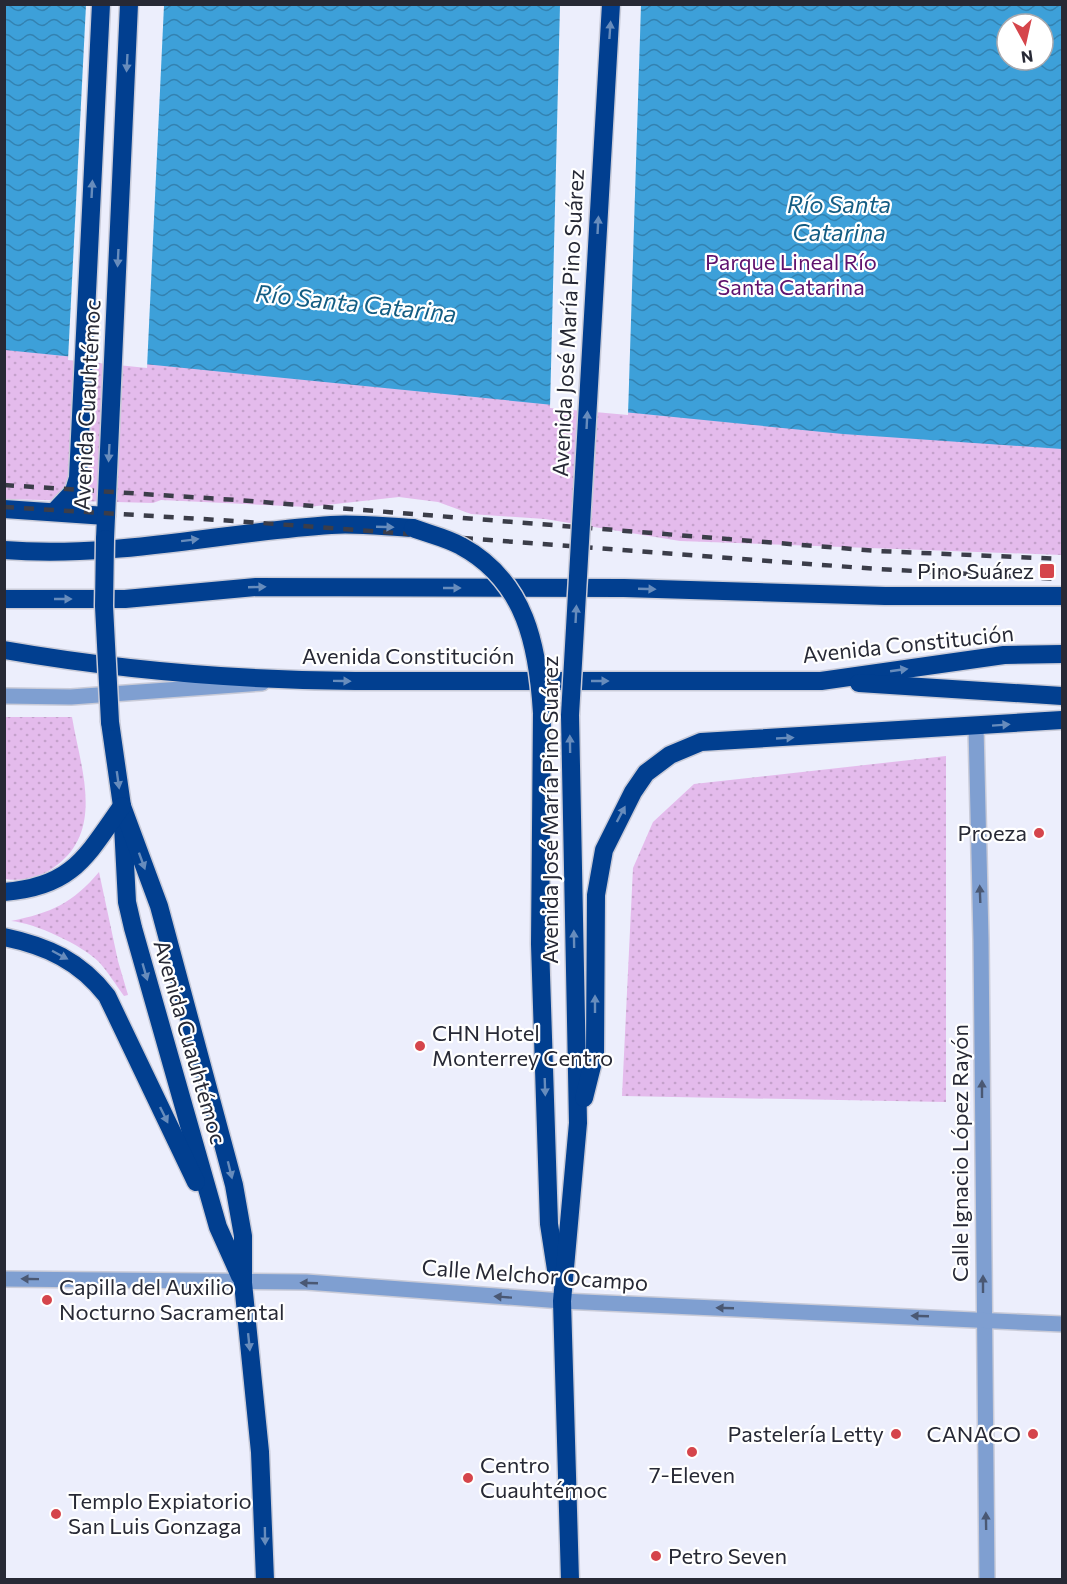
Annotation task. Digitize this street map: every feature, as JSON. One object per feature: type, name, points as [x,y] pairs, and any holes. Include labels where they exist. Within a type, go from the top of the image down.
[{"type":"highway","points":[[55,511],[74,491],[78,478],[101,4]]},
{"type":"highway","name":"Avenida Cuauhtémoc","points":[[129,4],[105,539],[104,606],[110,722],[122,806],[127,902],[133,928],[218,1227],[243,1283]]},
{"type":"highway","name":"Avenida José María Pino Suárez","points":[[570,1580],[562,1301],[578,1123],[570,715],[611,4]]},
{"type":"highway","points":[[4,509],[106,516]]},
{"type":"highway","points":[[4,550],[38,553],[132,547],[334,525],[413,528],[461,546],[490,567],[513,594],[527,619],[539,664],[542,713],[540,944],[549,1212],[562,1301]]},
{"type":"highway","name":"Avenida Constitución","points":[[4,599],[125,599],[256,587],[624,588],[885,596],[1062,596]]},
{"type":"highway","name":"Avenida Constitución","points":[[4,650],[58,659],[283,680],[821,681],[1004,656],[1062,654]]},
{"type":"highway","points":[[821,681],[1062,696]]},
{"type":"highway","points":[[578,1123],[595,1054],[596,895],[604,850],[633,792],[646,773],[670,755],[701,742],[1062,720]]},
{"type":"highway","points":[[4,892],[50,884],[72,870],[92,848],[122,806]]},
{"type":"highway","name":"Avenida Cuauhtémoc","points":[[122,806],[159,906],[232,1174],[243,1236],[243,1283],[260,1452],[265,1580]]},
{"type":"highway","points":[[4,937],[52,951],[74,963],[91,976],[106,996],[218,1227]]},
{"type":"street","points":[[4,696],[70,697],[231,687],[283,680]]},
{"type":"street","name":"Calle Ignacio López Rayón","points":[[976,727],[982,951],[983,1318],[987,1580]]},
{"type":"street","name":"Calle Melchor Ocampo","points":[[4,1279],[306,1282],[562,1301],[983,1318],[1062,1324]]},
{"type":"green space","name":"Río Santa Catarina","points":[[5,5],[1062,5],[1062,555],[680,541],[545,519],[471,514],[438,502],[399,497],[308,507],[161,500],[153,503],[5,499]]},
{"type":"green space","points":[[5,717],[72,717],[86,796],[81,834],[72,850],[51,869],[26,879],[5,879]]},
{"type":"green space","points":[[946,756],[946,1102],[622,1096],[633,868],[653,822],[694,784]]},
{"type":"green space","points":[[99,872],[118,961],[128,995],[124,996],[109,974],[91,955],[45,930],[11,921],[60,905],[80,892]]},
{"type":"water","name":"Río Santa Catarina","points":[[4,5],[1062,5],[1062,449],[843,434],[5,350]]},
{"type":"pier","points":[[86,5],[164,5],[147,368],[68,360]]},
{"type":"pier","points":[[560,5],[641,5],[628,415],[550,408]]},
{"type":"railway","points":[[4,485],[237,500],[878,551],[1062,559]]},
{"type":"railway","points":[[4,507],[235,521],[877,569],[1062,579]]},
{"type":"place","name":"Pino Suárez","points":[[1047,571]]},
{"type":"place","name":"Proeza","points":[[1039,833]]},
{"type":"place","name":"CHN Hotel Monterrey Centro","points":[[420,1046]]},
{"type":"place","name":"Capilla del Auxilio Nocturno Sacramental","points":[[47,1300]]},
{"type":"place","name":"Pastelería Letty","points":[[896,1434]]},
{"type":"place","name":"CANACO","points":[[1033,1434]]},
{"type":"place","name":"7-Eleven","points":[[692,1452]]},
{"type":"place","name":"Centro Cuauhtémoc","points":[[468,1478]]},
{"type":"place","name":"Templo Expiatorio San Luis Gonzaga","points":[[56,1514]]},
{"type":"place","name":"Petro Seven","points":[[656,1556]]},
{"type":"park label","name":"Parque Lineal Río Santa Catarina","points":[[791,274]]}]
